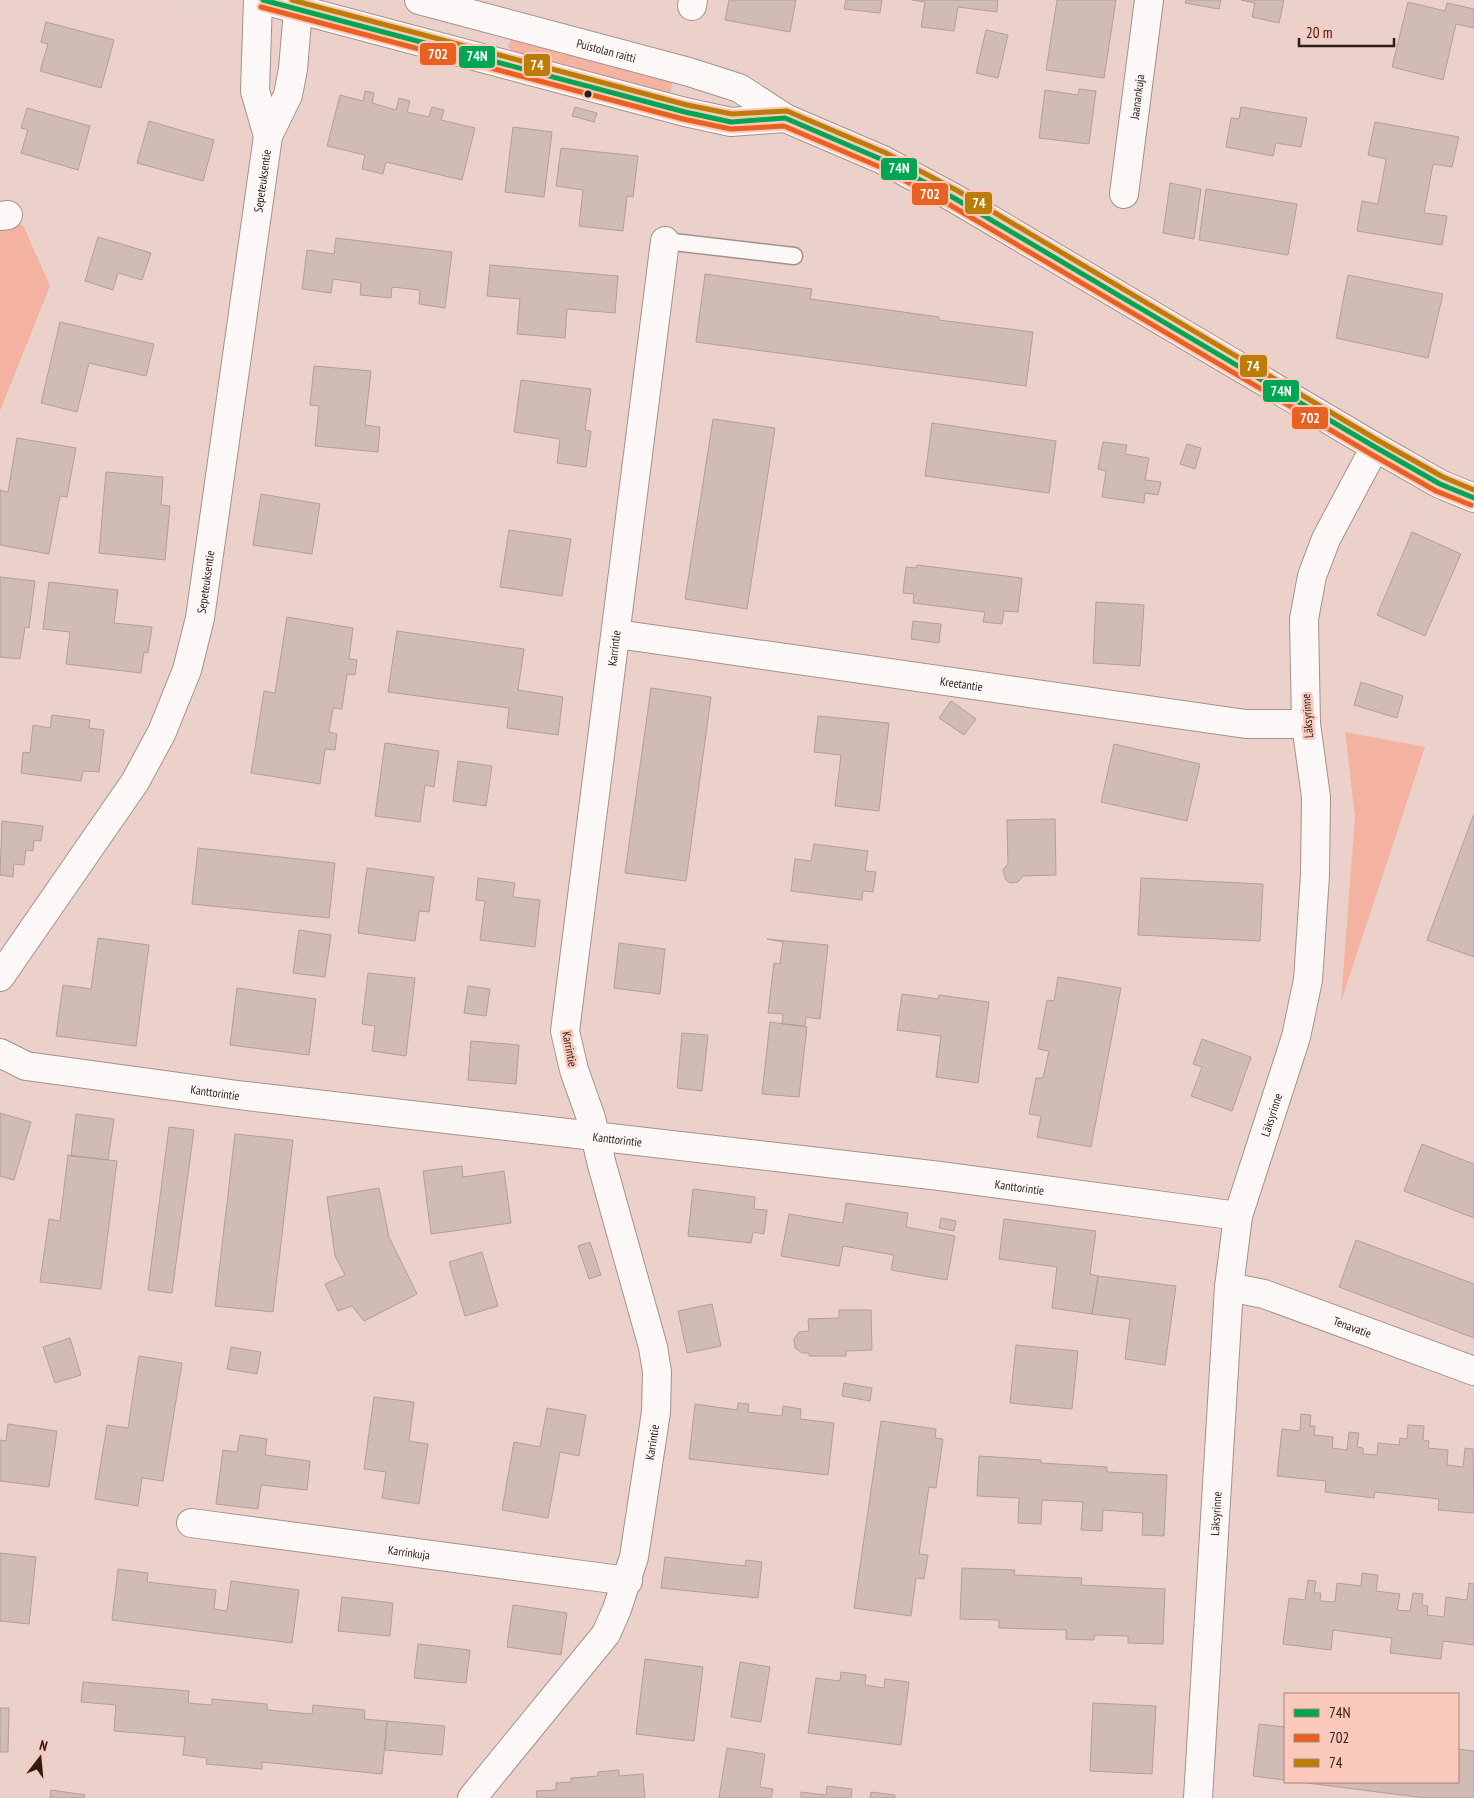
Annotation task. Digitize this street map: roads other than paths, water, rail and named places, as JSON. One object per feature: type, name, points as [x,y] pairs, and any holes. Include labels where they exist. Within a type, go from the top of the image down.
[{"type":"street","name":"Sepeteuksentie","points":[[258,0],[255,91],[268,136]]},
{"type":"street","name":"Puistolan raitti","points":[[263,0],[684,112],[731,122],[785,118]]},
{"type":"street","name":"Puistolan raitti","points":[[419,0],[689,72],[739,88],[785,118],[883,160],[954,198],[1375,447],[1440,484],[1474,498]]},
{"type":"street","name":"Jaanankuja","points":[[1124,194],[1149,0]]},
{"type":"street","name":"Sepeteuksentie","points":[[0,977],[135,782],[162,732],[186,670],[200,618],[268,136],[288,95],[293,69],[298,10]]},
{"type":"street","name":"Karrintie","points":[[472,1798],[606,1634],[628,1581],[640,1525],[656,1412],[657,1372],[653,1347],[595,1136],[574,1070],[565,1031],[617,634],[665,241]]},
{"type":"street","name":"Läksyrinne","points":[[1198,1798],[1229,1287],[1238,1216],[1296,1036],[1308,980],[1315,875],[1316,797],[1306,724],[1304,618],[1312,576],[1326,539],[1375,447]]},
{"type":"street","name":"Kreetantie","points":[[617,634],[1246,724],[1306,724]]},
{"type":"street","name":"Kanttorintie","points":[[0,1053],[26,1066],[238,1095],[940,1176],[1238,1216]]},
{"type":"street","name":"Tenavatie","points":[[1229,1287],[1264,1294],[1474,1372]]},
{"type":"street","name":"Karrinkuja","points":[[191,1523],[628,1581]]},
{"type":"lane","points":[[665,241],[794,256]]}]
